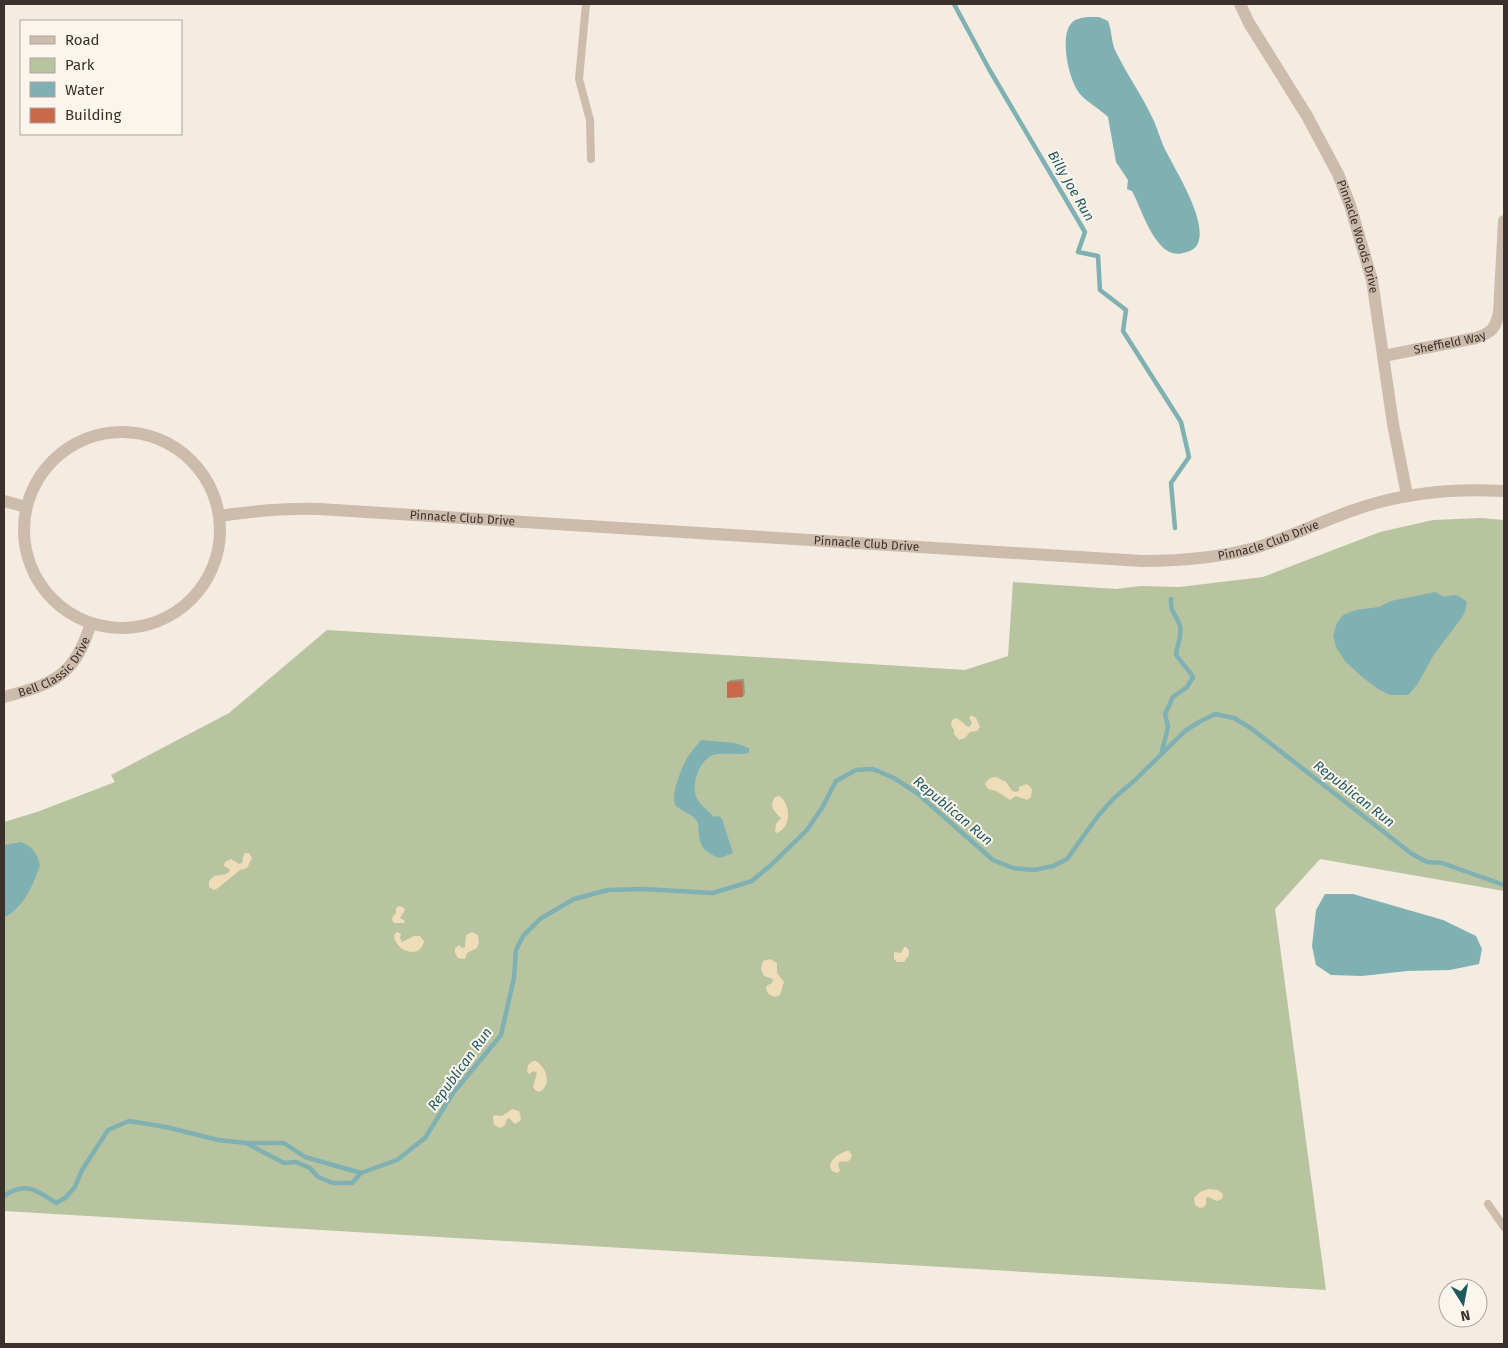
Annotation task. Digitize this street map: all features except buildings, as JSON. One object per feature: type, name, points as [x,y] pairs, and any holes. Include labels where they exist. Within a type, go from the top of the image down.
[{"type":"street","name":"Pinnacle Woods Drive","points":[[1240,4],[1249,23],[1307,116],[1338,174],[1350,205],[1372,280],[1393,424],[1407,495]]},
{"type":"street","name":"Sheffield Way","points":[[1383,356],[1476,338],[1488,333],[1496,325],[1499,313],[1504,221]]},
{"type":"street","points":[[113,433],[134,433],[153,437],[169,444],[194,463],[212,490],[219,516],[219,540],[214,563],[208,577],[199,590],[188,602],[167,616],[141,626],[110,627],[91,623],[60,606],[35,577],[25,545],[26,507],[39,478],[49,464],[76,443],[94,436],[113,433]]},
{"type":"street","name":"Pinnacle Club Drive","points":[[219,516],[267,510],[319,509],[1142,561],[1172,561],[1200,559],[1259,546],[1350,511],[1407,495],[1452,490],[1504,491]]},
{"type":"street","points":[[4,501],[26,507]]},
{"type":"street","name":"Bell Classic Drive","points":[[4,697],[48,684],[65,671],[77,657],[86,641],[91,623]]},
{"type":"lane","points":[[586,4],[579,78],[590,120],[591,159]]},
{"type":"lane","points":[[1488,1204],[1504,1227]]},
{"type":"green space","points":[[1481,518],[1504,520],[1504,891],[1320,859],[1275,909],[1326,1290],[4,1211],[4,822],[37,812],[115,782],[111,775],[229,713],[327,630],[965,670],[1008,656],[1013,582],[1116,589],[1141,586],[1179,587],[1263,577],[1380,532],[1433,520]]},
{"type":"sand","points":[[971,715],[976,718],[980,727],[977,731],[970,732],[965,738],[959,740],[954,734],[951,725],[952,720],[957,718],[968,727],[972,723],[969,718]]},
{"type":"sand","points":[[996,777],[1006,782],[1012,791],[1016,792],[1019,791],[1019,787],[1027,784],[1032,789],[1031,797],[1027,800],[1016,796],[1010,800],[996,791],[988,789],[985,784],[986,782]]},
{"type":"sand","points":[[779,796],[786,804],[788,816],[785,827],[776,833],[776,824],[781,818],[773,809],[772,804],[775,797]]},
{"type":"sand","points":[[247,853],[252,858],[247,868],[240,870],[214,890],[209,887],[209,881],[214,876],[226,874],[230,871],[224,866],[225,862],[231,859],[239,864],[242,863],[244,854]]},
{"type":"sand","points":[[399,906],[405,910],[400,918],[405,921],[404,923],[394,923],[392,920],[393,916],[396,913],[396,908]]},
{"type":"sand","points":[[397,932],[401,934],[402,942],[414,936],[420,936],[424,941],[422,947],[418,951],[413,952],[402,949],[395,940],[394,935]]},
{"type":"sand","points":[[472,932],[478,935],[479,942],[477,948],[467,953],[465,959],[458,958],[455,948],[459,945],[462,948],[465,947],[466,935]]},
{"type":"sand","points":[[904,947],[909,950],[909,955],[904,962],[897,962],[894,959],[894,952],[901,953]]},
{"type":"sand","points":[[770,959],[777,963],[777,973],[784,982],[780,995],[775,997],[766,988],[766,986],[772,983],[773,979],[764,976],[761,969],[763,961]]},
{"type":"sand","points":[[536,1061],[543,1067],[547,1081],[546,1085],[539,1092],[533,1087],[537,1073],[534,1071],[529,1074],[527,1072],[528,1065]]},
{"type":"sand","points":[[512,1109],[519,1111],[520,1121],[515,1124],[509,1118],[505,1125],[500,1128],[494,1125],[494,1115],[502,1116]]},
{"type":"sand","points":[[849,1151],[852,1155],[850,1160],[846,1162],[841,1161],[838,1164],[840,1171],[837,1173],[832,1171],[830,1164],[833,1159]]},
{"type":"sand","points":[[1208,1189],[1218,1190],[1223,1194],[1222,1199],[1217,1201],[1208,1197],[1204,1207],[1200,1208],[1195,1205],[1194,1198],[1200,1192]]},
{"type":"water","points":[[1087,17],[1099,17],[1108,21],[1115,50],[1148,108],[1190,198],[1199,223],[1200,234],[1197,245],[1190,251],[1173,253],[1165,249],[1151,232],[1132,191],[1127,189],[1128,180],[1116,162],[1108,117],[1081,95],[1073,81],[1067,61],[1067,32],[1073,21]]},
{"type":"water","points":[[1435,592],[1444,597],[1453,595],[1461,597],[1467,602],[1465,612],[1435,653],[1417,685],[1408,695],[1390,695],[1378,689],[1345,661],[1336,647],[1333,635],[1337,623],[1343,615],[1356,610],[1379,607],[1391,601]]},
{"type":"water","points":[[701,740],[735,743],[749,748],[749,753],[717,754],[711,756],[702,764],[696,777],[695,790],[697,799],[714,817],[719,816],[722,819],[733,853],[720,858],[712,855],[702,847],[696,820],[676,806],[674,802],[675,790],[682,768]]},
{"type":"water","points":[[21,842],[34,850],[40,865],[27,895],[17,908],[4,918],[4,845]]},
{"type":"water","points":[[1325,894],[1353,894],[1443,920],[1476,936],[1482,949],[1479,964],[1450,970],[1407,971],[1362,976],[1331,975],[1316,965],[1312,946],[1316,910]]},
{"type":"waterway","name":"Billy Joe Run","points":[[954,4],[989,69],[1085,232],[1078,252],[1098,256],[1100,290],[1126,310],[1123,331],[1181,422],[1189,457],[1171,483],[1175,528]]},
{"type":"waterway","name":"Billy Joe Run","points":[[1161,755],[1168,727],[1165,714],[1173,697],[1187,687],[1193,677],[1176,655],[1180,637],[1180,626],[1173,611],[1171,599]]},
{"type":"waterway","name":"Republican Run","points":[[4,1196],[11,1191],[25,1188],[37,1191],[56,1203],[65,1198],[75,1187],[82,1170],[108,1130],[129,1121],[166,1127],[218,1140],[246,1143],[284,1163],[296,1162],[310,1168],[318,1177],[333,1183],[352,1183],[361,1173],[397,1160],[425,1138],[453,1093],[501,1035],[514,978],[516,950],[523,936],[540,919],[574,899],[608,890],[643,889],[713,893],[752,881],[807,830],[822,808],[836,781],[856,770],[873,769],[894,778],[917,793],[993,860],[1013,868],[1034,870],[1053,866],[1067,859],[1098,816],[1114,798],[1185,731],[1215,714],[1234,718],[1252,729],[1412,854],[1427,862],[1442,863],[1504,885]]},
{"type":"waterway","name":"Republican Run","points":[[249,1143],[284,1143],[305,1157],[361,1173]]}]
